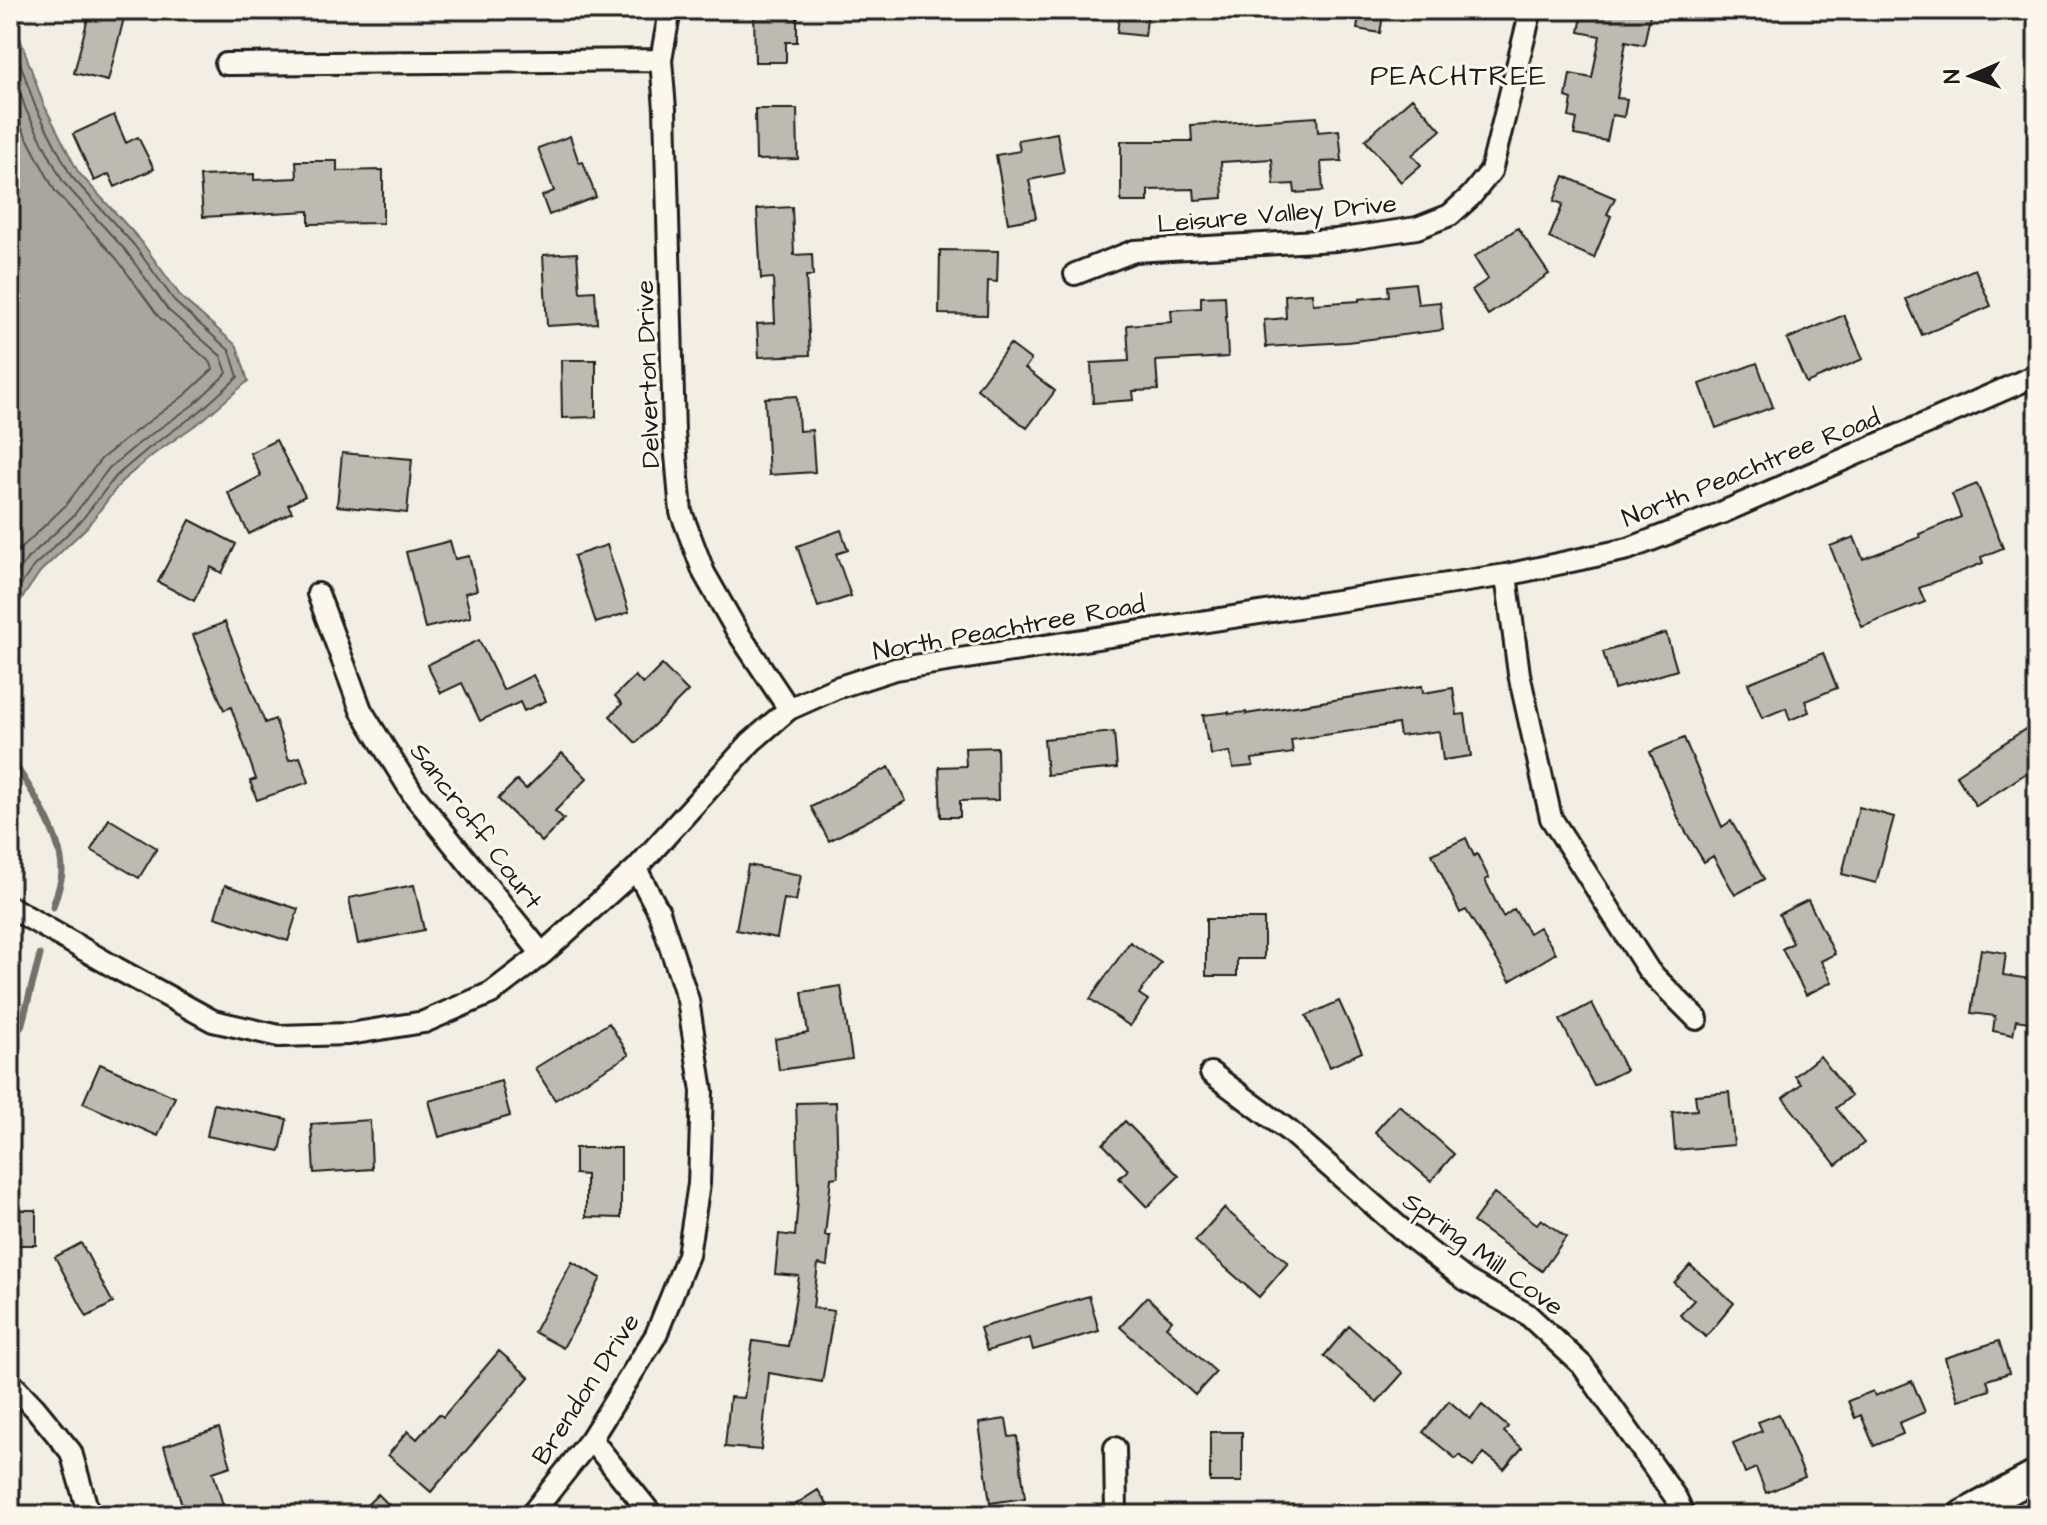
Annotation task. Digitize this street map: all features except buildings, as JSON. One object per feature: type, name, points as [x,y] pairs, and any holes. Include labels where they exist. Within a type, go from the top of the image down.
[{"type":"street","name":"Delverton Drive","points":[[670,10],[661,60],[674,432],[681,512],[704,573],[737,631],[789,709]]},
{"type":"street","name":"Leisure Valley Drive","points":[[1075,274],[1134,251],[1336,240],[1417,228],[1450,215],[1471,196],[1491,171],[1531,10]]},
{"type":"street","points":[[226,64],[661,60]]},
{"type":"street","name":"North Peachtree Road","points":[[10,907],[213,1021],[279,1036],[349,1034],[424,1022],[491,993],[542,954],[636,869],[751,742],[789,709],[836,688],[895,669],[1506,575],[1628,549],[1721,513],[2037,375]]},
{"type":"street","points":[[1506,575],[1519,674],[1551,818],[1649,971],[1697,1019]]},
{"type":"street","name":"Sancroff Court","points":[[318,594],[361,710],[423,807],[542,954]]},
{"type":"street","name":"Brendon Drive","points":[[531,1515],[591,1439],[656,1335],[688,1255],[699,1184],[702,1091],[688,1000],[659,912],[636,869]]},
{"type":"street","name":"Spring Mill Cove","points":[[1211,1073],[1289,1131],[1408,1235],[1466,1280],[1527,1314],[1582,1365],[1676,1498],[1684,1515]]},
{"type":"street","points":[[10,1382],[71,1452],[89,1515]]},
{"type":"street","points":[[591,1439],[652,1515]]},
{"type":"street","points":[[1115,1448],[1116,1515]]},
{"type":"street","points":[[1963,1515],[2037,1475]]},
{"type":"water","points":[[10,10],[14,10],[14,21],[43,103],[78,172],[140,240],[182,298],[237,346],[248,381],[204,419],[122,481],[87,527],[40,572],[10,616]]},
{"type":"waterway","points":[[10,758],[35,796],[57,842],[62,871],[53,907]]},
{"type":"waterway","points":[[10,1036],[21,1027],[40,955]]},
{"type":"district","name":"PEACHTREE","points":[[1459,76]]}]
